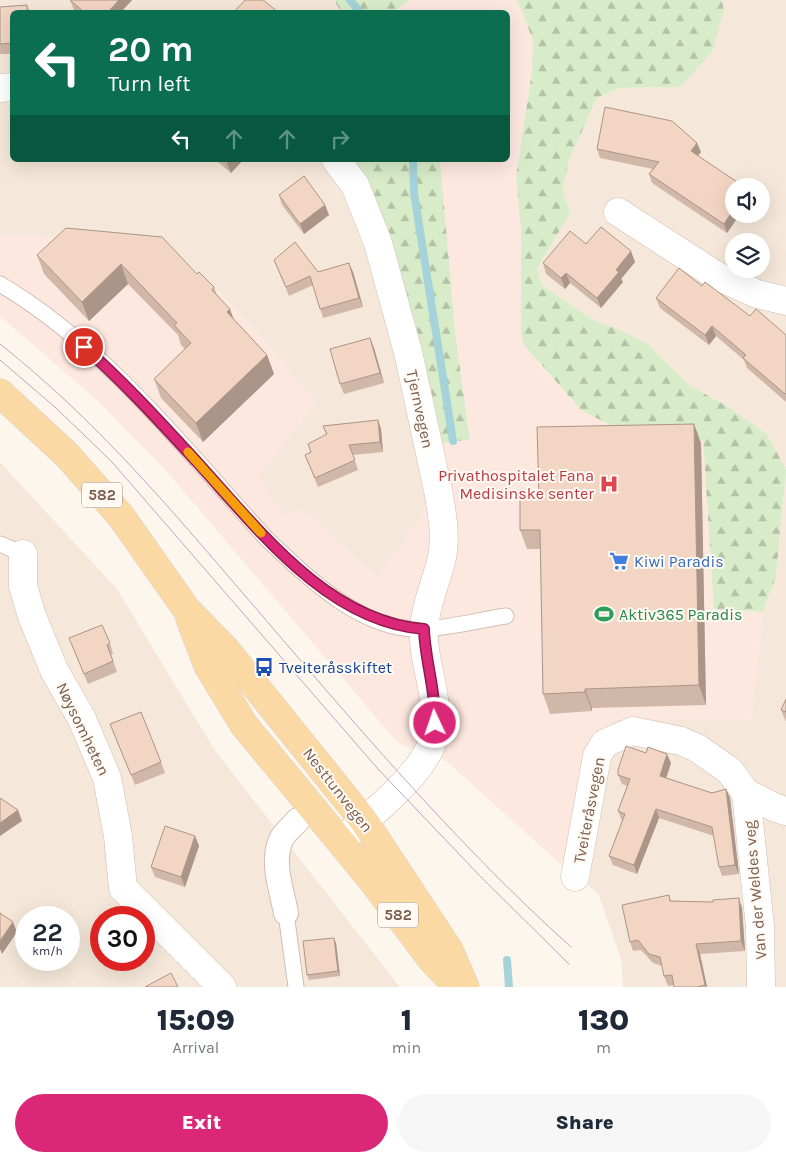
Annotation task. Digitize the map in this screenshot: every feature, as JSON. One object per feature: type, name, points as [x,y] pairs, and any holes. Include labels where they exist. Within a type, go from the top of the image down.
[{"type":"main road","name":"Nesttunvegen","points":[[0,393],[67,455],[120,515],[187,610],[227,651],[364,821],[449,950],[465,987]]},
{"type":"main road","name":"Nesttunvegen","points":[[187,610],[208,666],[224,695],[279,770],[340,841],[432,960],[458,987]]},
{"type":"street","name":"Tjernvegen","points":[[337,162],[354,185],[378,243],[408,352],[443,516],[441,561],[430,592],[424,629],[425,652],[435,708],[431,746],[415,770],[364,821],[340,841]]},
{"type":"street","points":[[618,212],[717,276],[757,294],[786,301]]},
{"type":"street","name":"Nøysomheten","points":[[12,549],[32,616],[54,670],[82,719],[107,778],[118,836],[123,888],[222,987]]},
{"type":"street","name":"Tveiteråsvegen","points":[[575,877],[597,756],[605,743],[633,731],[681,741],[697,748],[730,771],[746,793],[786,811]]},
{"type":"street","name":"Van der Weldes veg","points":[[746,793],[760,927],[761,987]]},
{"type":"street","points":[[286,913],[278,880],[278,856],[281,839],[298,820]]},
{"type":"lane","points":[[0,284],[21,297],[72,335],[110,370],[266,538],[291,562],[352,608],[402,628],[424,629],[506,616]]},
{"type":"lane","points":[[286,913],[296,987]]},
{"type":"shaded area","points":[[0,0],[334,0],[340,10],[10,10],[10,162],[357,162],[368,189],[437,443],[424,513],[378,578],[300,508],[285,517],[257,478],[315,402],[246,319],[177,252],[110,242],[0,234]]},
{"type":"shaded area","points":[[410,0],[517,0],[533,40],[532,71],[516,177],[539,364],[581,410],[639,440],[703,440],[714,609],[763,612],[751,720],[612,720],[579,773],[566,869],[444,759],[410,749],[396,741],[168,473],[98,401],[0,316],[0,234],[110,242],[177,252],[246,319],[316,402],[258,478],[285,517],[300,508],[378,578],[424,513],[437,443],[470,439],[456,340],[440,162],[510,162],[510,10],[396,10]]},
{"type":"shaded area","points":[[722,0],[786,0],[786,470],[767,434],[730,408],[689,385],[646,343],[618,329],[594,321],[542,285],[537,269],[570,213],[563,190],[569,160],[597,98],[619,88],[680,87],[724,11]]},
{"type":"shaded area","points":[[0,462],[117,589],[216,752],[400,987],[0,987]]},
{"type":"shaded area","points":[[786,470],[786,987],[623,987],[621,959],[598,893],[566,869],[579,773],[612,720],[751,720],[763,612],[776,576]]},
{"type":"green space","points":[[334,0],[410,0],[396,10],[340,10]]},
{"type":"green space","points":[[517,0],[722,0],[724,11],[712,52],[680,87],[619,88],[597,98],[569,160],[563,190],[570,213],[537,269],[542,285],[594,321],[618,329],[646,343],[689,385],[730,408],[767,434],[786,470],[776,576],[763,612],[714,609],[703,440],[639,440],[581,410],[524,345],[521,333],[521,227],[516,177],[532,71],[533,40]]},
{"type":"green space","points":[[357,162],[440,162],[456,340],[470,440],[437,443],[368,189]]},
{"type":"building","points":[[70,0],[119,0],[110,10],[82,10]]},
{"type":"building","points":[[245,0],[263,0],[276,10],[236,10]]},
{"type":"building","points":[[27,5],[27,10],[10,10],[10,43],[0,44],[0,7]]},
{"type":"building","points":[[605,107],[672,121],[697,143],[691,151],[731,178],[725,178],[725,222],[724,224],[649,174],[659,162],[597,149]]},
{"type":"building","points":[[304,176],[325,205],[300,224],[279,195]]},
{"type":"building","points":[[601,227],[631,251],[616,270],[619,272],[597,298],[566,273],[561,278],[543,263],[570,231],[586,244]]},
{"type":"building","points":[[66,228],[162,237],[197,274],[199,272],[214,287],[212,290],[230,309],[227,312],[267,355],[196,423],[154,379],[191,343],[174,325],[177,323],[121,264],[82,302],[37,255]]},
{"type":"building","points":[[295,242],[318,272],[349,263],[359,298],[320,309],[310,276],[286,287],[274,260]]},
{"type":"building","points":[[679,268],[702,286],[705,282],[750,316],[756,309],[786,335],[785,394],[743,358],[746,355],[712,326],[705,335],[656,298]]},
{"type":"building","points":[[370,338],[380,373],[340,384],[330,349]]},
{"type":"building","points":[[378,420],[380,442],[349,445],[355,460],[315,478],[305,455],[311,452],[308,444],[327,434],[323,426]]},
{"type":"building","points":[[694,424],[699,685],[585,689],[585,692],[543,694],[540,530],[520,530],[520,498],[539,497],[537,427]]},
{"type":"building","points":[[102,625],[110,643],[107,645],[113,661],[84,674],[69,638]]},
{"type":"building","points":[[786,699],[786,712],[781,710]]},
{"type":"building","points":[[141,712],[161,762],[131,775],[110,724]]},
{"type":"building","points":[[626,746],[646,753],[648,747],[667,754],[660,776],[712,793],[726,789],[735,865],[719,867],[712,827],[656,809],[634,865],[609,856],[625,814],[618,811],[630,779],[618,775],[618,770]]},
{"type":"building","points":[[0,798],[18,810],[0,823]]},
{"type":"building","points":[[165,826],[195,836],[181,877],[151,867]]},
{"type":"building","points":[[669,895],[670,901],[713,902],[713,900],[739,898],[741,941],[696,944],[705,985],[674,987],[672,975],[664,976],[660,957],[649,954],[638,940],[630,942],[622,905]]},
{"type":"building","points":[[0,913],[13,922],[0,941]]},
{"type":"building","points":[[334,938],[338,971],[307,975],[303,941]]},
{"type":"building","points":[[171,973],[178,987],[145,987]]},
{"type":"waterway","points":[[350,0],[358,10]]},
{"type":"waterway","points":[[413,162],[414,193],[453,441]]},
{"type":"waterway","points":[[507,960],[509,987]]},
{"type":"tram line","points":[[0,344],[68,403],[130,465],[189,530],[403,778],[485,865],[571,947]]},
{"type":"tram line","points":[[0,360],[56,408],[112,462],[378,769],[479,875],[569,964]]},
{"type":"slow traffic","points":[[188,452],[261,533]]},
{"type":"place","name":"Privathospitalet Fana Medisinske senter","points":[[609,484]]},
{"type":"place","name":"Kiwi Paradis","points":[[619,561]]},
{"type":"place","name":"Aktiv365 Paradis","points":[[604,614]]},
{"type":"place","name":"Tveiteråsskiftet","points":[[264,667]]},
{"type":"route","points":[[84,347],[110,370],[147,408],[266,538],[291,562],[330,593],[374,620],[402,628],[424,629],[425,652],[435,708],[435,723]]}]
